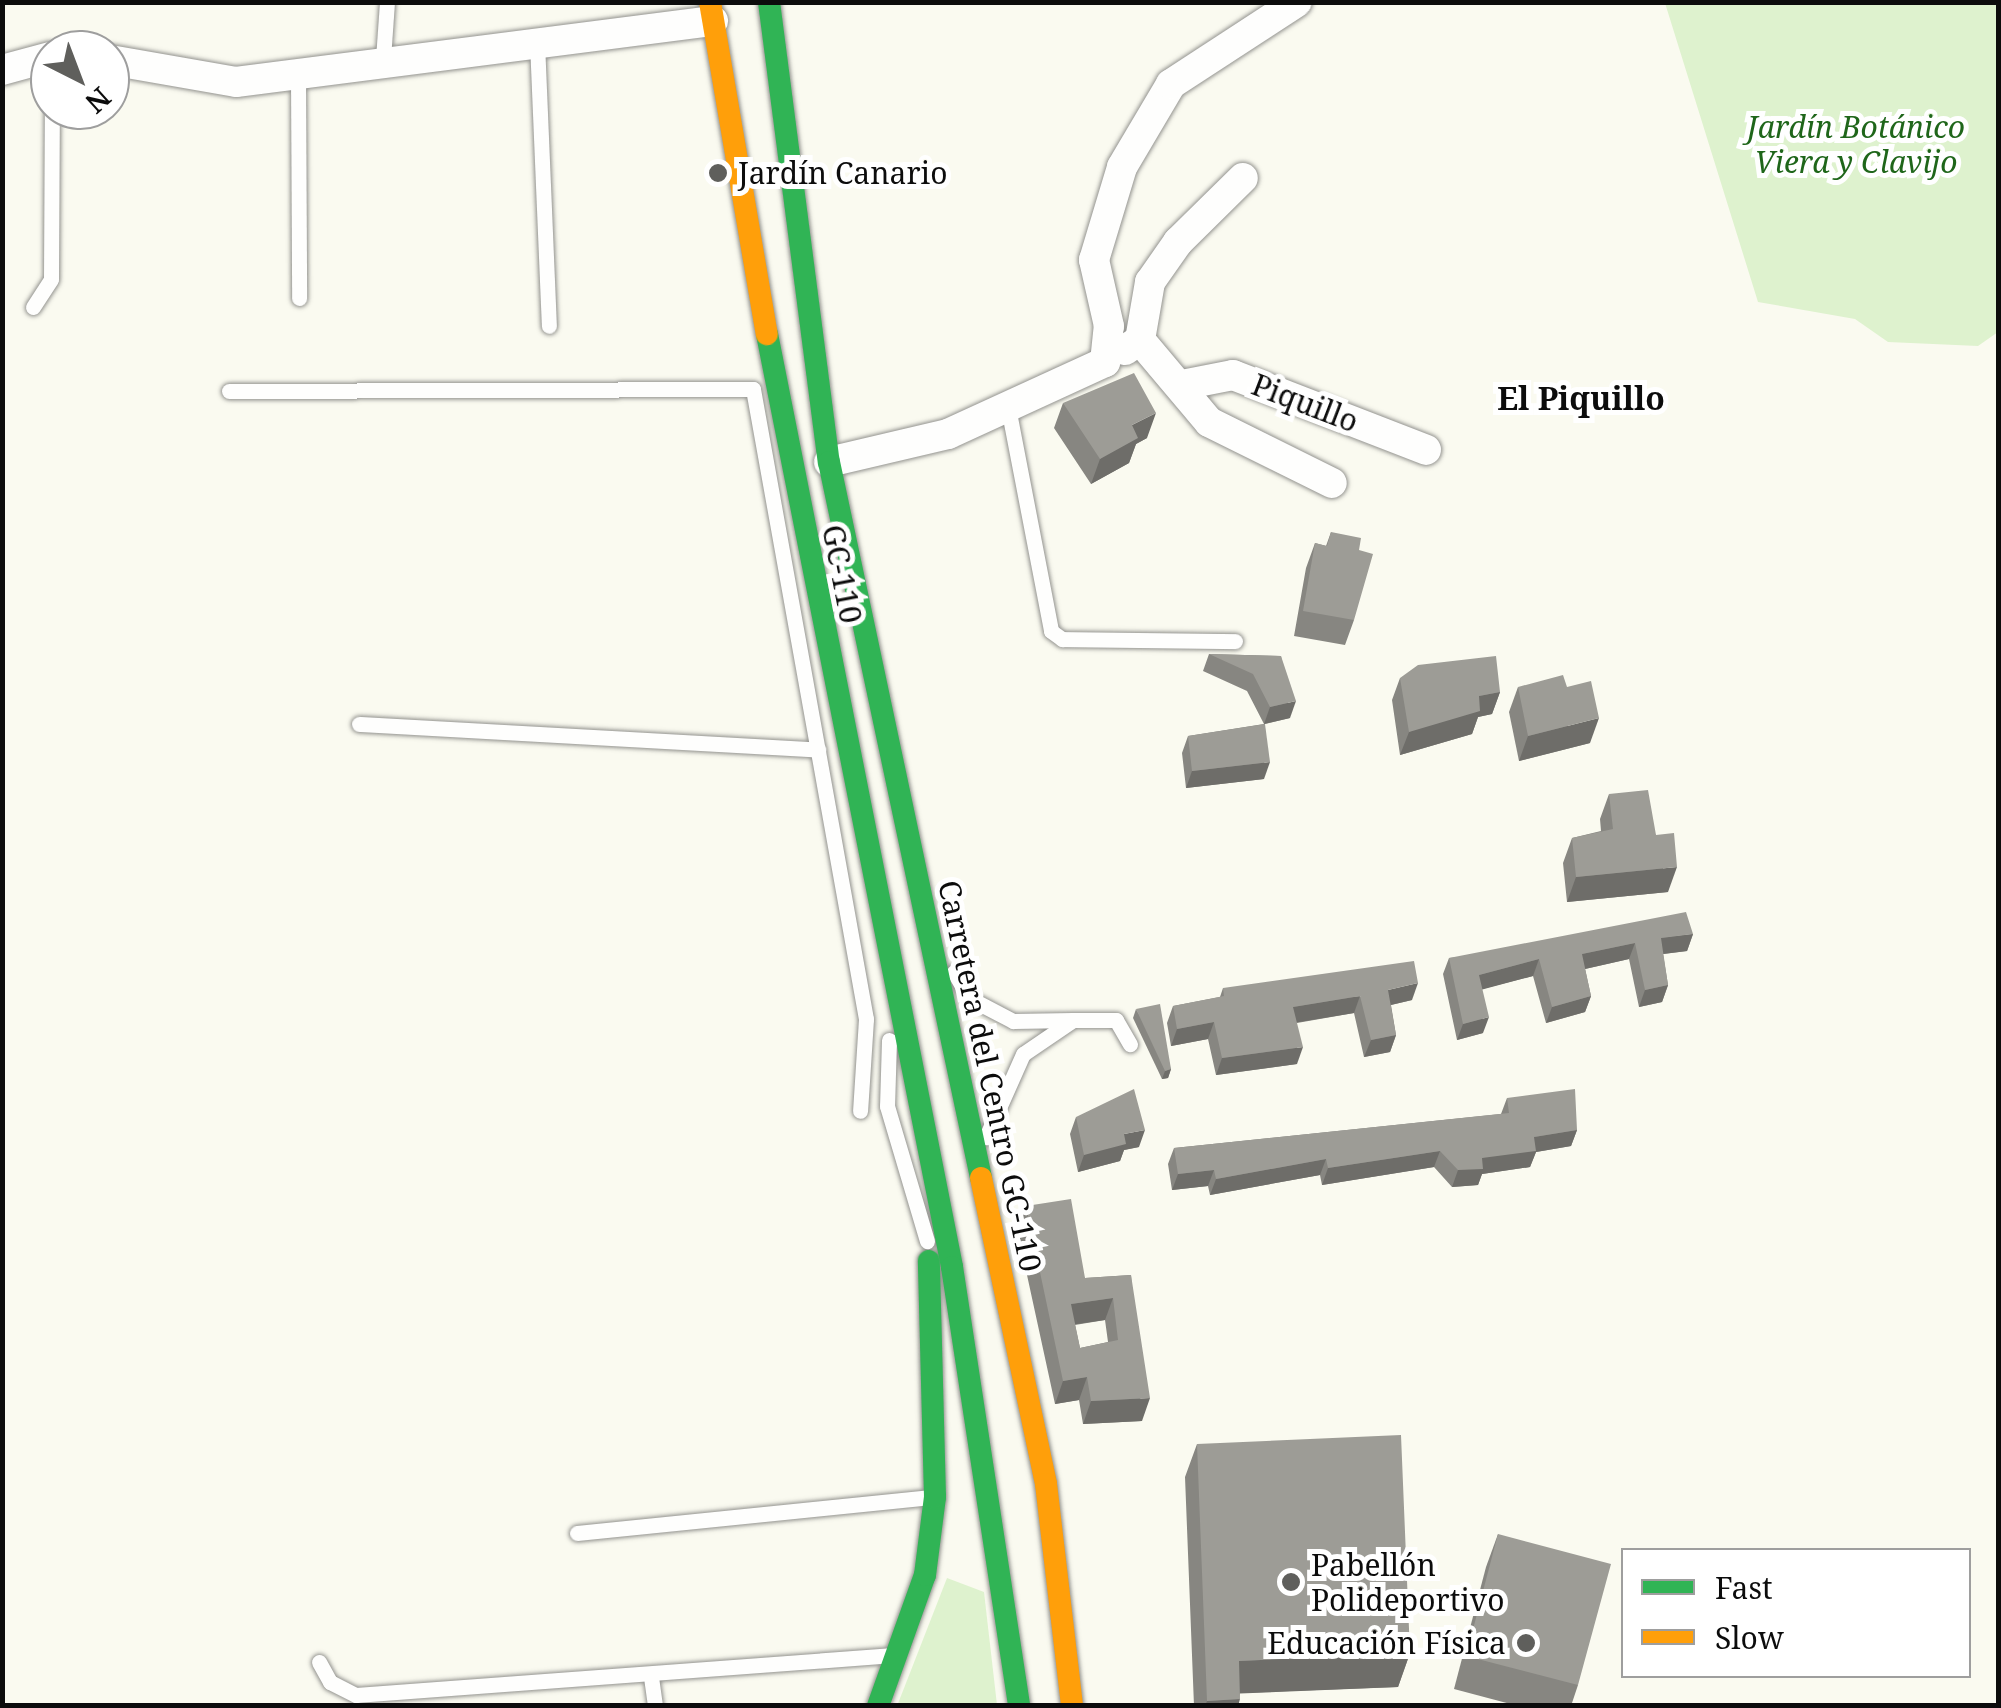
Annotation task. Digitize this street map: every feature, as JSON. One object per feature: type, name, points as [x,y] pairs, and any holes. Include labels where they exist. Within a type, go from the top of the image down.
[{"type":"main road","name":"GC-110","points":[[770,2],[829,462]]},
{"type":"main road","name":"GC-110","points":[[712,12],[890,976],[974,1390],[1019,1706]]},
{"type":"main road","name":"Carretera del Centro GC-110","points":[[829,462],[1066,1598],[1072,1706]]},
{"type":"main road","points":[[878,1706],[902,1654],[935,1497],[926,1156]]},
{"type":"street","points":[[1106,362],[1109,326],[1094,260],[1122,167],[1171,84],[1297,2]]},
{"type":"street","points":[[130,63],[236,82],[383,59],[536,42],[712,12]]},
{"type":"street","points":[[2,70],[30,62]]},
{"type":"street","points":[[829,462],[948,434],[1106,362],[1140,340],[1150,282],[1242,178]]},
{"type":"street","points":[[1140,340],[1209,422],[1332,483]]},
{"type":"street","name":"Piquillo","points":[[1182,386],[1233,375],[1426,450]]},
{"type":"lane","points":[[383,59],[387,2]]},
{"type":"lane","points":[[536,42],[549,326]]},
{"type":"lane","points":[[298,75],[299,298]]},
{"type":"lane","points":[[34,308],[52,280],[52,130]]},
{"type":"lane","points":[[229,391],[753,389],[866,1019],[860,1110]]},
{"type":"lane","points":[[1008,407],[1052,631],[1062,639],[1234,641]]},
{"type":"lane","points":[[359,724],[818,750]]},
{"type":"lane","points":[[928,926],[969,998],[1013,1021],[1116,1020],[1130,1044]]},
{"type":"lane","points":[[890,976],[887,1106],[929,1247]]},
{"type":"lane","points":[[978,1165],[997,1095],[1023,1054],[1073,1020]]},
{"type":"lane","points":[[576,1533],[935,1497]]},
{"type":"lane","points":[[319,1662],[330,1682],[356,1694],[652,1677],[902,1654]]},
{"type":"lane","points":[[652,1677],[654,1706]]},
{"type":"green space","name":"Jardín Botánico Viera y Clavijo","points":[[1665,3],[1998,3],[1998,332],[1978,346],[1888,342],[1855,319],[1758,302]]},
{"type":"green space","points":[[947,1578],[984,1592],[997,1705],[897,1706]]},
{"type":"building","points":[[1134,373],[1156,413],[1132,425],[1138,438],[1100,459],[1063,403]]},
{"type":"building","points":[[1331,532],[1361,538],[1359,550],[1373,554],[1354,620],[1303,611],[1315,543],[1327,546]]},
{"type":"building","points":[[1209,654],[1281,656],[1296,701],[1270,707],[1253,674]]},
{"type":"building","points":[[1496,656],[1500,692],[1479,696],[1480,711],[1409,732],[1400,678],[1418,665]]},
{"type":"building","points":[[1563,675],[1567,687],[1591,681],[1599,718],[1528,736],[1518,687]]},
{"type":"building","points":[[1265,724],[1270,762],[1192,771],[1188,736]]},
{"type":"building","points":[[1648,790],[1656,835],[1674,833],[1677,867],[1576,877],[1572,838],[1613,829],[1609,794]]},
{"type":"building","points":[[1686,912],[1693,934],[1661,938],[1668,985],[1645,990],[1635,943],[1582,954],[1591,996],[1552,1007],[1539,959],[1479,975],[1489,1017],[1463,1024],[1449,958]]},
{"type":"building","points":[[1414,961],[1418,983],[1388,990],[1396,1035],[1371,1040],[1360,996],[1293,1007],[1303,1047],[1222,1058],[1214,1022],[1177,1029],[1173,1006],[1224,996],[1223,988]]},
{"type":"building","points":[[1160,1004],[1171,1069],[1165,1071],[1136,1009]]},
{"type":"building","points":[[1134,1089],[1145,1130],[1124,1134],[1126,1144],[1084,1155],[1076,1117]]},
{"type":"building","points":[[1575,1089],[1577,1130],[1534,1137],[1536,1151],[1482,1158],[1483,1169],[1458,1170],[1440,1151],[1328,1168],[1326,1159],[1216,1179],[1214,1170],[1178,1174],[1174,1148],[1509,1113],[1507,1098]]},
{"type":"building","points":[[1071,1199],[1085,1278],[1131,1275],[1150,1398],[1091,1401],[1087,1377],[1063,1381],[1026,1206]],"holes":[[[1113,1298],[1118,1340],[1080,1348],[1071,1304]]]},
{"type":"building","name":"Pabellón Polideportivo","points":[[1401,1435],[1410,1653],[1239,1661],[1240,1699],[1207,1701],[1197,1444]]},
{"type":"building","name":"Educación Física","points":[[1498,1534],[1611,1564],[1578,1685],[1466,1656]]},
{"type":"traffic: fast","points":[[769,2],[829,462],[981,1178]]},
{"type":"traffic: fast","points":[[767,334],[952,1267],[1019,1706]]},
{"type":"traffic: fast","points":[[878,1706],[925,1575],[935,1497],[929,1261]]},
{"type":"traffic: slow","points":[[710,2],[767,334]]},
{"type":"traffic: slow","points":[[981,1178],[1046,1484],[1072,1706]]},
{"type":"place","name":"Jardín Canario","points":[[718,173]]},
{"type":"place","name":"Pabellón Polideportivo","points":[[1291,1582]]},
{"type":"place","name":"Educación Física","points":[[1526,1643]]},
{"type":"district","name":"El Piquillo","points":[[1581,398]]}]
